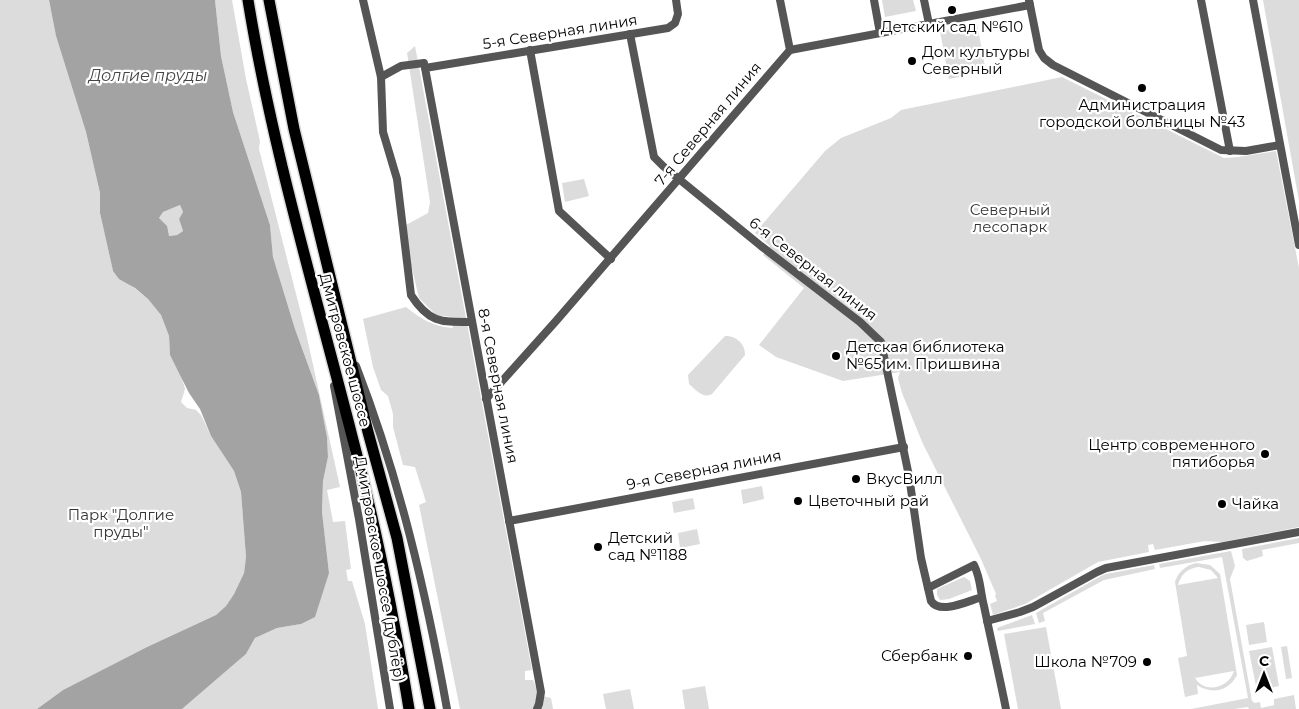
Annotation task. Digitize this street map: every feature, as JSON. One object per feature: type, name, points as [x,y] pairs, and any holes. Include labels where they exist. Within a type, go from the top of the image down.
[{"type":"highway","name":"Дмитровское шоссе","points":[[248,0],[267,103],[378,542],[409,709]]},
{"type":"highway","name":"Дмитровское шоссе","points":[[269,0],[294,129],[368,432],[397,538],[430,709]]},
{"type":"street","points":[[363,0],[381,77],[382,132],[397,179],[411,295],[421,310],[439,321],[472,322]]},
{"type":"street","name":"5-я Северная линия","points":[[381,77],[400,66],[424,65],[530,50],[668,28],[676,23],[678,14],[676,0]]},
{"type":"street","points":[[780,0],[790,50],[1029,3],[1039,50],[1044,58],[1053,65],[1221,150],[1246,151],[1280,145]]},
{"type":"street","points":[[874,0],[880,33]]},
{"type":"street","points":[[924,0],[929,24]]},
{"type":"street","points":[[1201,0],[1230,151]]},
{"type":"street","points":[[1253,0],[1299,245]]},
{"type":"street","name":"6-я Северная линия","points":[[630,34],[654,157],[751,237],[860,322],[881,342],[904,447],[931,601],[938,607],[943,608],[982,597]]},
{"type":"street","points":[[530,50],[560,211],[611,259]]},
{"type":"street","name":"7-я Северная линия","points":[[486,399],[611,259],[790,50]]},
{"type":"street","name":"8-я Северная линия","points":[[424,65],[541,692],[537,709]]},
{"type":"street","name":"Дмитровское шоссе (дублёр)","points":[[346,340],[377,420],[410,538],[435,642],[447,709]]},
{"type":"street","name":"Дмитровское шоссе (дублёр)","points":[[327,344],[390,709]]},
{"type":"street","name":"9-я Северная линия","points":[[509,521],[904,447]]},
{"type":"street","points":[[988,621],[1033,607],[1106,568],[1299,532]]},
{"type":"street","points":[[928,588],[974,565],[980,578],[982,597],[1006,709]]},
{"type":"green space","name":"Парк \"Долгие пруды\"","points":[[0,0],[49,0],[56,36],[86,132],[100,193],[100,213],[113,271],[148,299],[161,315],[169,336],[170,355],[181,375],[185,389],[181,402],[187,408],[196,410],[201,415],[211,436],[234,471],[241,492],[246,557],[244,573],[234,594],[226,606],[216,615],[147,647],[63,690],[37,709],[0,709]]},
{"type":"green space","points":[[215,0],[232,0],[246,79],[260,141],[259,149],[306,333],[340,487],[327,490],[333,522],[345,521],[351,569],[346,570],[348,581],[352,581],[365,624],[378,709],[182,709],[246,654],[255,638],[277,628],[301,624],[329,573],[322,512],[323,481],[328,457],[327,437],[319,395],[295,329],[273,257],[270,225],[233,112],[221,56]]},
{"type":"green space","points":[[882,0],[913,0],[916,11],[885,17]]},
{"type":"green space","points":[[1263,0],[1299,0],[1299,201]]},
{"type":"green space","points":[[977,24],[986,72],[949,79],[940,31]]},
{"type":"green space","points":[[415,46],[532,670],[525,671],[525,680],[533,680],[539,695],[551,698],[553,709],[460,709],[419,505],[426,502],[415,467],[403,465],[393,427],[393,414],[388,396],[381,390],[373,367],[363,319],[406,307],[428,322],[453,328],[451,317],[436,315],[419,298],[410,260],[406,225],[428,213],[430,202],[407,53]]},
{"type":"green space","name":"Северный лесопарк","points":[[1062,77],[1224,158],[1276,151],[1299,268],[1299,527],[1223,542],[1205,541],[1155,550],[1153,544],[1148,545],[1149,552],[1098,562],[1025,604],[993,615],[990,604],[997,601],[996,594],[981,559],[923,444],[902,393],[898,378],[900,372],[843,381],[776,357],[759,345],[804,288],[763,255],[770,246],[755,233],[825,151],[841,138],[891,118],[901,110]]},
{"type":"green space","points":[[584,179],[589,196],[565,202],[562,183]]},
{"type":"green space","points":[[180,205],[183,212],[179,219],[183,231],[177,235],[169,236],[159,218],[163,212]]},
{"type":"green space","points":[[725,336],[739,341],[744,347],[745,355],[712,394],[703,395],[689,384],[688,375]]},
{"type":"green space","points":[[762,486],[764,499],[743,504],[741,490]]},
{"type":"green space","points":[[693,498],[695,509],[674,513],[672,502]]},
{"type":"green space","points":[[697,529],[700,544],[680,548],[678,533]]},
{"type":"green space","points":[[1299,538],[1299,543],[1262,550],[1263,556],[1247,561],[1243,558],[1242,549]]},
{"type":"green space","points":[[1231,551],[1235,566],[1230,579],[1252,701],[1255,703],[1260,702],[1261,708],[1274,705],[1274,699],[1294,695],[1296,709],[1249,709],[1248,707],[1234,709],[1191,709],[1248,698],[1222,557],[1160,568],[1159,564]]},
{"type":"green space","points":[[1192,564],[1210,565],[1220,574],[1237,675],[1225,688],[1208,690],[1197,685],[1198,694],[1185,697],[1178,658],[1187,656],[1175,582],[1180,572]],"holes":[[[1199,567],[1211,570],[1218,578],[1178,585],[1186,572]],[[1234,671],[1227,682],[1215,687],[1202,685],[1196,678]]]},
{"type":"green space","points":[[1154,565],[1155,569],[1104,580],[1043,613],[1045,621],[1039,623],[1036,613],[1101,576]]},
{"type":"green space","points":[[964,577],[970,581],[972,590],[949,599],[940,600],[937,595],[937,589]]},
{"type":"green space","points":[[1032,615],[1035,624],[998,631],[997,628]]},
{"type":"green space","points":[[1264,622],[1267,642],[1249,645],[1246,625]]},
{"type":"green space","points":[[1046,627],[1061,709],[1018,709],[1004,634]]},
{"type":"green space","points":[[1287,646],[1292,678],[1286,679],[1281,647]]},
{"type":"green space","points":[[1272,647],[1279,686],[1257,691],[1249,651]]},
{"type":"green space","points":[[705,686],[709,709],[685,709],[682,690]]},
{"type":"green space","points":[[630,689],[634,709],[606,709],[603,694]]},
{"type":"water","name":"Долгие пруды","points":[[49,0],[215,0],[221,56],[233,112],[270,225],[273,257],[295,329],[319,395],[327,437],[328,457],[323,481],[322,512],[329,573],[315,617],[301,624],[277,628],[255,638],[246,654],[182,709],[37,709],[63,690],[147,647],[216,615],[226,606],[234,594],[244,573],[246,557],[241,492],[234,471],[211,436],[200,409],[189,393],[170,355],[169,336],[161,315],[148,299],[135,288],[119,279],[113,271],[100,213],[100,193],[86,132],[56,36]],"holes":[[[180,205],[183,212],[179,219],[183,231],[177,235],[169,236],[167,226],[159,218],[163,212]]]},
{"type":"place","name":"Детский сад №610","points":[[952,10]]},
{"type":"place","name":"Дом культуры Северный","points":[[912,61]]},
{"type":"place","name":"Администрация городской больницы №43","points":[[1142,88]]},
{"type":"place","name":"Детская библиотека №65 им. Пришвина","points":[[836,356]]},
{"type":"place","name":"Центр современного пятиборья","points":[[1265,454]]},
{"type":"place","name":"ВкусВилл","points":[[856,479]]},
{"type":"place","name":"Цветочный рай","points":[[798,501]]},
{"type":"place","name":"Чайка","points":[[1222,504]]},
{"type":"place","name":"Детский сад №1188","points":[[598,547]]},
{"type":"place","name":"Сбербанк","points":[[968,656]]},
{"type":"place","name":"Школа №709","points":[[1147,662]]}]
